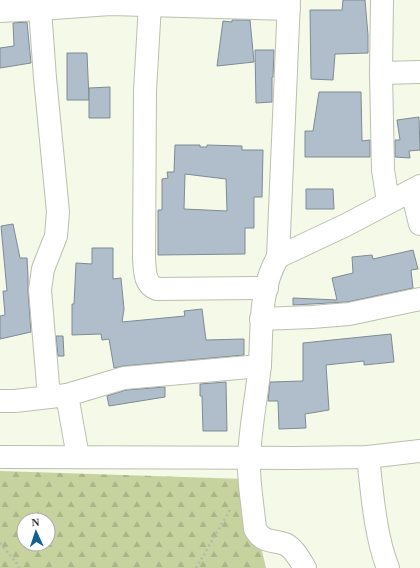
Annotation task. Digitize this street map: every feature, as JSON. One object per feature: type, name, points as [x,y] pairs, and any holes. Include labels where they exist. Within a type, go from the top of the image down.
[{"type":"street","points":[[382,0],[381,73],[383,170],[388,202]]},
{"type":"street","points":[[0,11],[40,9],[110,2],[150,4],[289,4],[278,257],[269,276],[261,319],[260,366],[249,468],[255,529],[259,536],[265,540],[286,544],[296,553],[306,568]]},
{"type":"street","points":[[150,4],[144,91],[144,259],[146,278],[153,288],[157,289],[267,288]]},
{"type":"street","points":[[40,9],[58,212],[56,236],[43,269],[40,290],[58,396],[78,457]]},
{"type":"street","points":[[381,73],[420,72]]},
{"type":"street","points":[[278,257],[346,225],[416,188],[420,224]]},
{"type":"street","points":[[261,319],[349,314],[420,299]]},
{"type":"street","points":[[0,401],[15,401],[58,396],[124,378],[260,366]]},
{"type":"street","points":[[0,457],[78,457],[249,468],[420,451]]},
{"type":"street","points":[[368,457],[372,494],[381,548],[388,568]]},
{"type":"path","points":[[196,568],[249,468]]},
{"type":"path","points":[[0,543],[19,568]]},
{"type":"green space","points":[[0,471],[245,479],[266,568],[0,568]]},
{"type":"building","points":[[343,0],[365,0],[368,53],[335,54],[333,80],[311,79],[310,10],[342,10]]},
{"type":"building","points":[[232,20],[250,20],[254,62],[217,66],[223,21],[232,22]]},
{"type":"building","points":[[27,22],[31,63],[0,68],[0,48],[14,46],[13,23]]},
{"type":"building","points":[[255,50],[274,50],[272,102],[256,103]]},
{"type":"building","points":[[67,53],[87,53],[89,100],[67,100]]},
{"type":"building","points":[[110,87],[110,118],[89,118],[89,88]]},
{"type":"building","points":[[319,92],[361,92],[362,141],[370,140],[370,157],[305,157],[305,131],[313,131]]},
{"type":"building","points":[[419,117],[420,150],[409,151],[410,158],[395,157],[395,140],[400,140],[397,120]]},
{"type":"building","points":[[175,145],[200,145],[200,147],[207,147],[207,145],[242,146],[242,150],[263,150],[262,197],[254,197],[254,228],[245,228],[245,254],[158,255],[158,210],[162,210],[162,179],[168,178],[167,172],[174,172]],"holes":[[[185,174],[226,179],[227,211],[184,209]]]},
{"type":"building","points":[[306,189],[333,189],[334,209],[306,209]]},
{"type":"building","points":[[13,224],[20,258],[27,258],[31,332],[0,339],[0,316],[5,315],[3,291],[7,291],[1,226]]},
{"type":"building","points":[[92,248],[113,248],[113,279],[121,278],[124,309],[122,322],[185,316],[184,311],[202,309],[206,340],[244,339],[244,355],[114,368],[109,339],[102,340],[101,334],[72,335],[72,304],[74,304],[76,263],[92,264]]},
{"type":"building","points":[[413,250],[418,269],[411,270],[413,288],[347,302],[293,305],[293,298],[337,300],[332,278],[353,273],[352,257],[372,255],[373,259]]},
{"type":"building","points":[[391,334],[394,362],[364,365],[364,361],[326,365],[329,410],[305,414],[306,428],[279,429],[278,401],[268,401],[270,382],[303,381],[303,343]]},
{"type":"building","points":[[56,336],[63,336],[64,356],[58,356]]},
{"type":"building","points":[[226,382],[227,431],[203,431],[202,396],[200,396],[200,384]]},
{"type":"building","points":[[165,387],[165,397],[109,406],[107,396],[126,390]]}]
